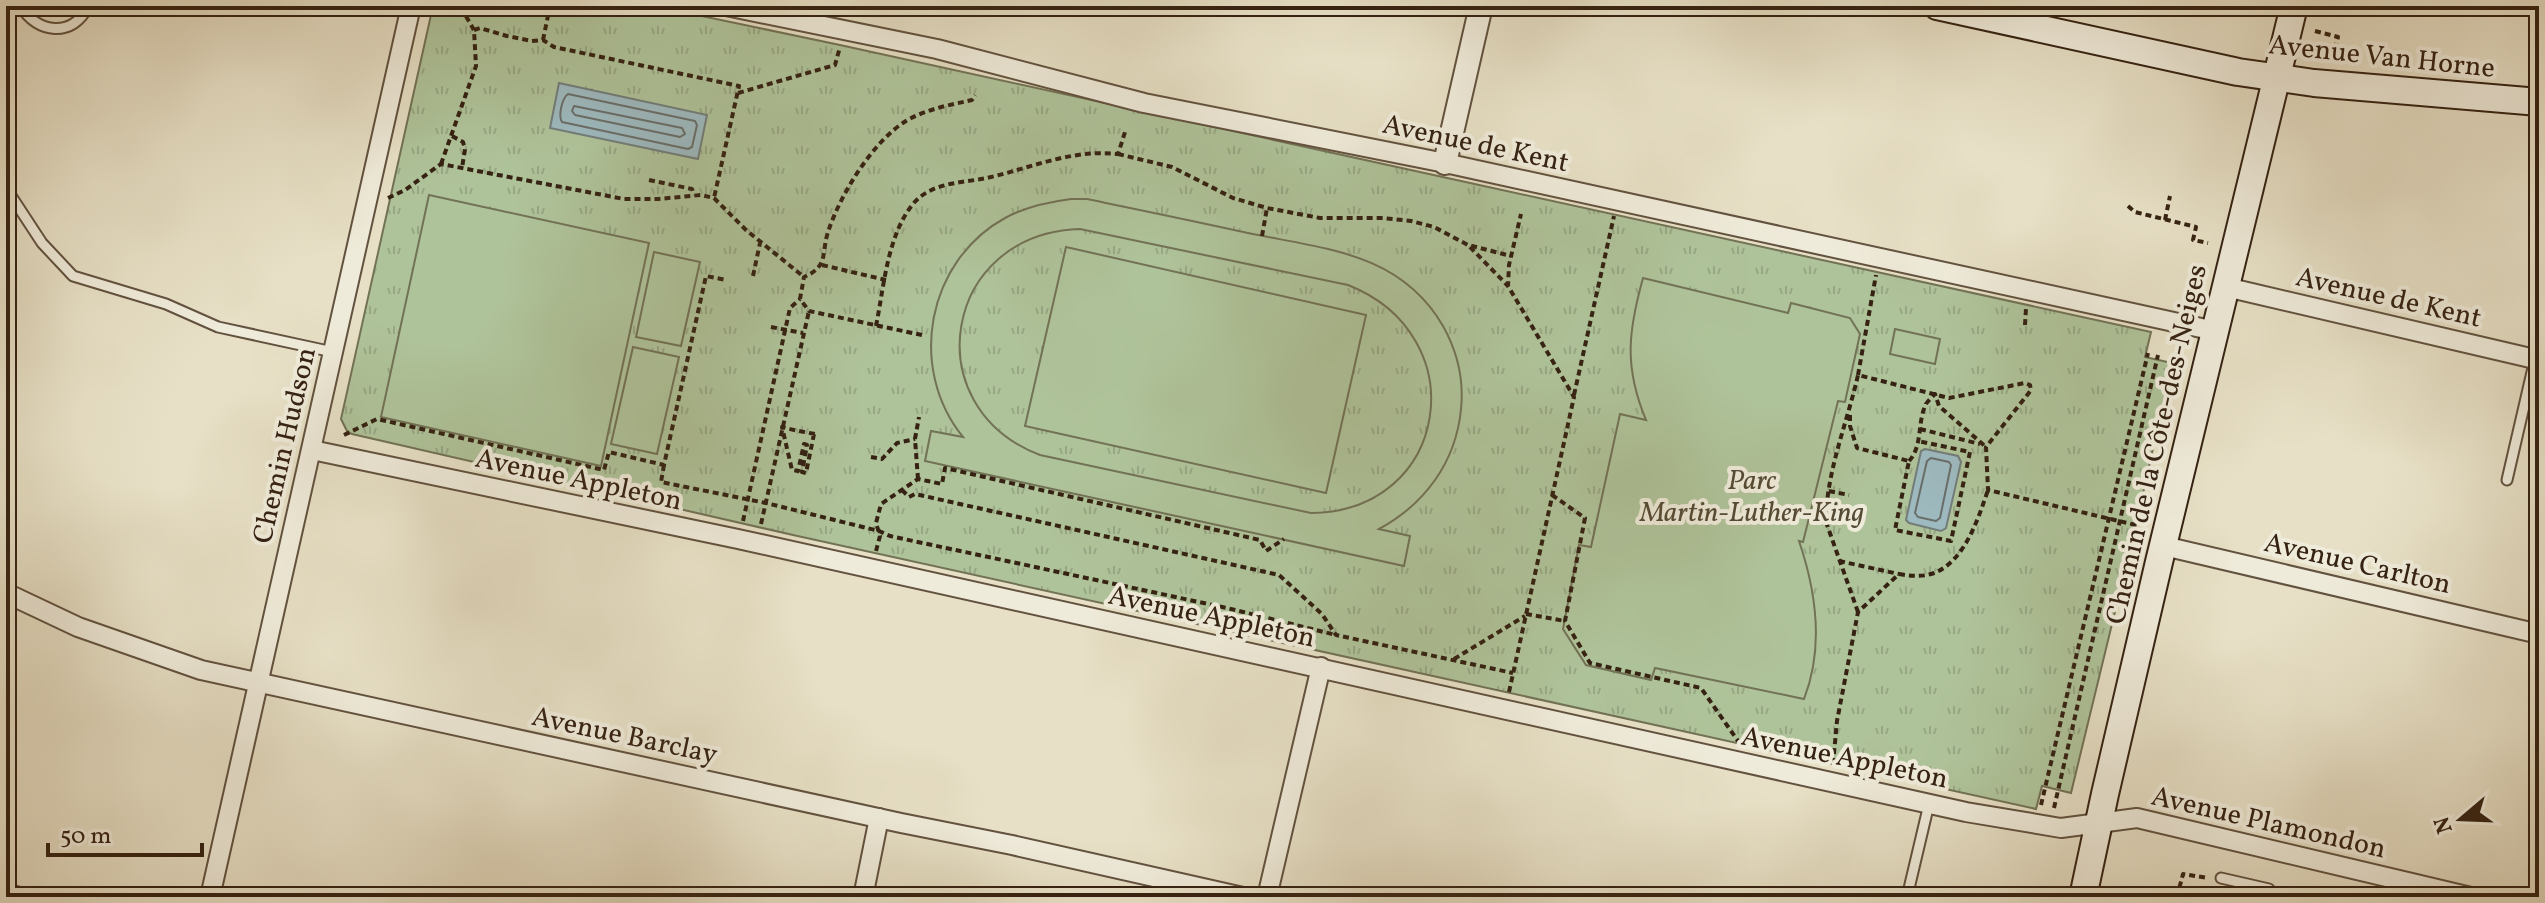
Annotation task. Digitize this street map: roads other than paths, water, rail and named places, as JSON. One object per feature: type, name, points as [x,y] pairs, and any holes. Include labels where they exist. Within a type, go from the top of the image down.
[{"type":"main road","name":"Avenue Van Horne","points":[[1937,6],[2238,72],[2539,102]]},
{"type":"main road","name":"Chemin de la Côte-des-Neiges","points":[[2096,894],[2100,822],[2294,6]]},
{"type":"street","name":"Chemin Hudson","points":[[210,897],[411,6]]},
{"type":"street","name":"Avenue de Kent","points":[[726,6],[937,49],[1144,103],[1445,163],[2215,331]]},
{"type":"street","points":[[1445,163],[1481,6]]},
{"type":"street","name":"Avenue de Kent","points":[[2226,287],[2537,360]]},
{"type":"street","name":"Avenue Appleton","points":[[312,450],[738,539],[1929,804],[2061,828],[2100,822]]},
{"type":"street","name":"Avenue Carlton","points":[[2164,546],[2539,634]]},
{"type":"street","name":"Avenue Barclay","points":[[6,593],[78,627],[201,670],[1243,897]]},
{"type":"street","points":[[1267,897],[1321,667]]},
{"type":"street","points":[[863,897],[879,818]]},
{"type":"street","name":"Avenue Plamondon","points":[[2100,822],[2137,818],[2471,897]]},
{"type":"street","points":[[6,893],[19,897]]},
{"type":"lane","points":[[21,6],[27,17],[36,24],[46,29],[57,29],[78,21],[88,6]]},
{"type":"lane","points":[[6,188],[42,243],[73,276],[166,304],[218,327],[333,352]]},
{"type":"lane","points":[[2507,480],[2537,360]]},
{"type":"lane","points":[[1907,897],[1929,804]]},
{"type":"lane","points":[[2217,879],[2269,889]]},
{"type":"water","points":[[559,83],[707,115],[698,159],[550,128]]},
{"type":"water","points":[[1925,449],[1958,456],[1961,462],[1946,528],[1941,531],[1906,520],[1921,451]]},
{"type":"park label","name":"Parc Martin-Luther-King","points":[[1752,495]]}]
